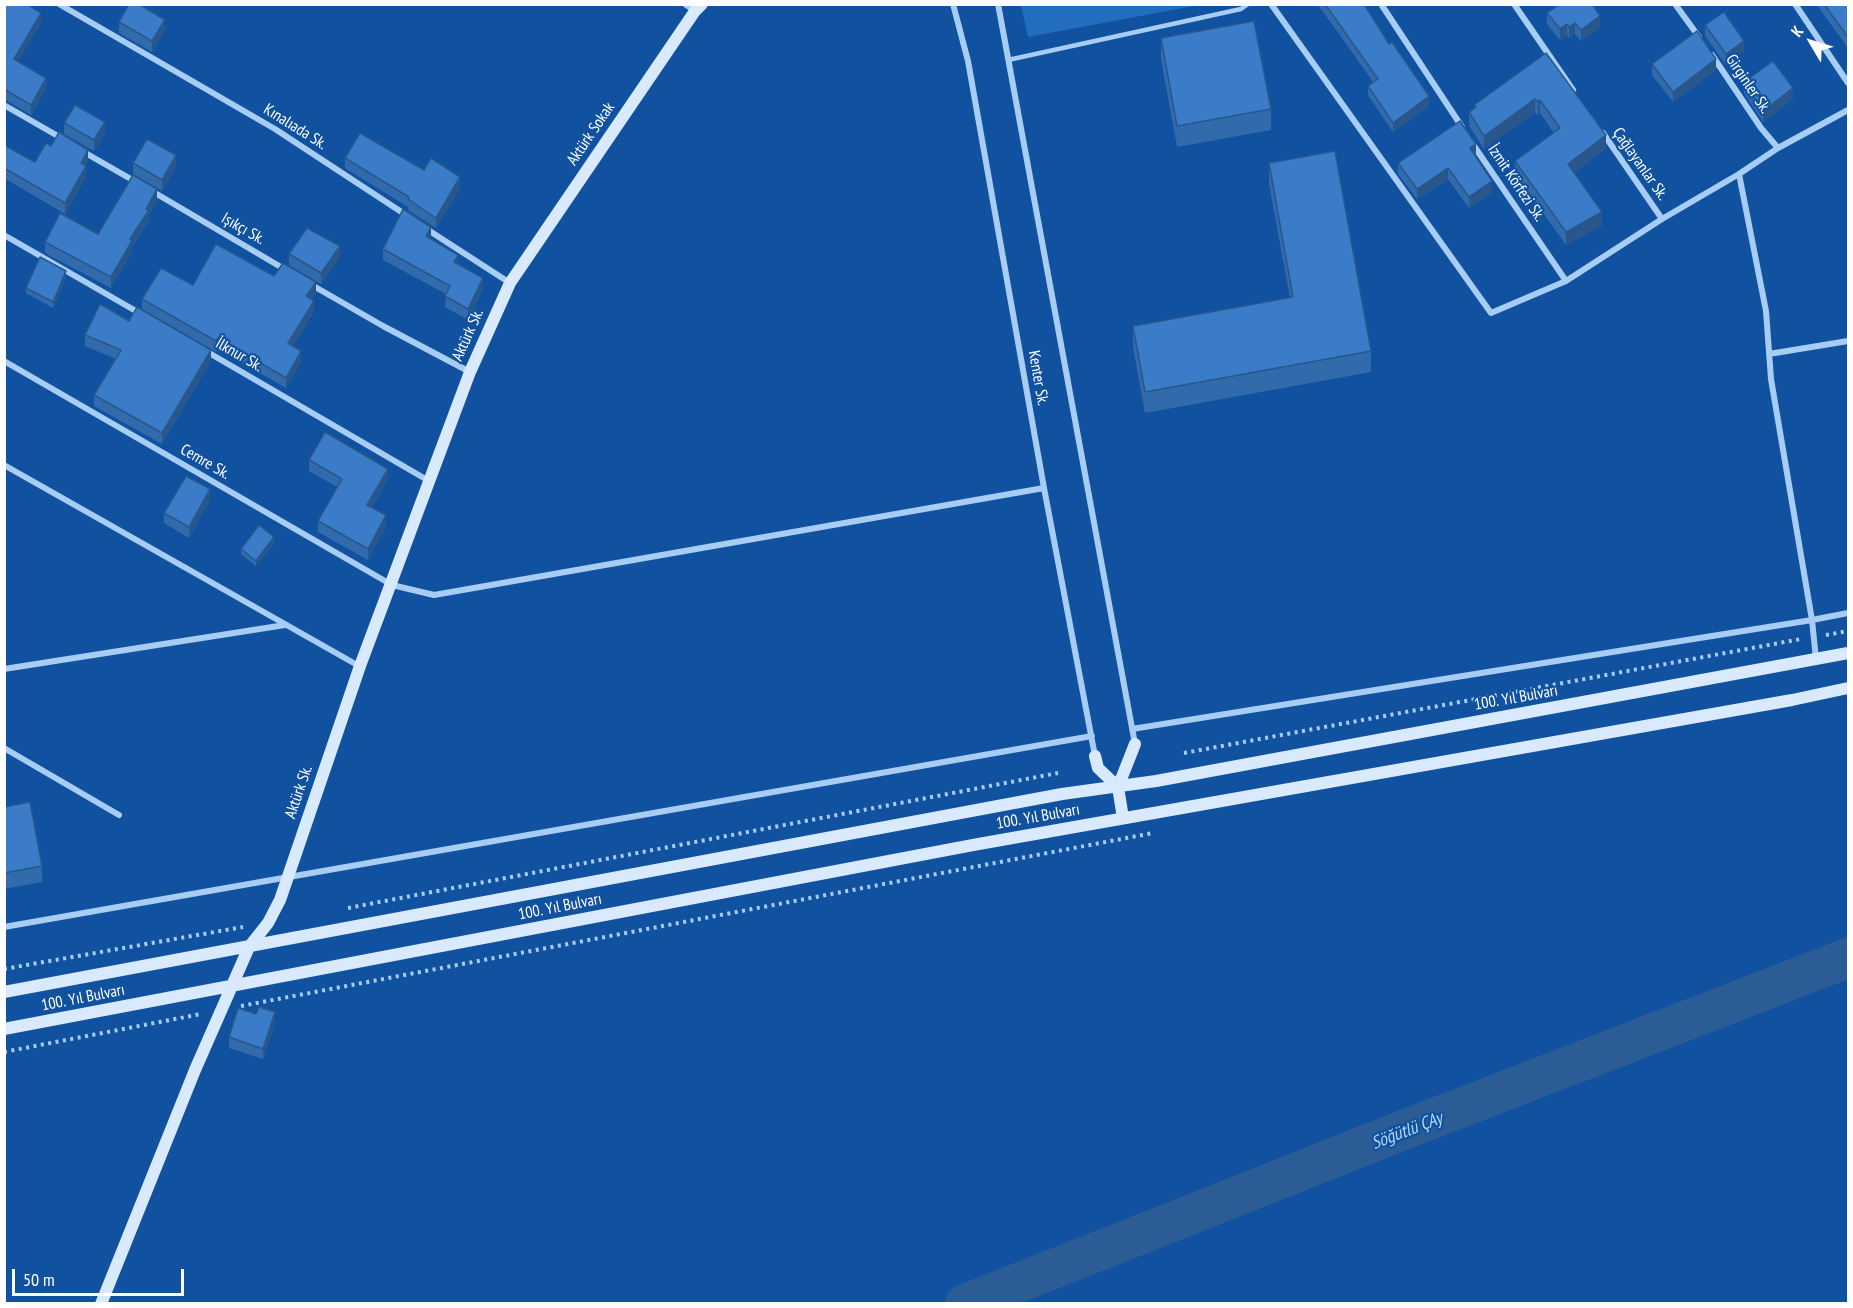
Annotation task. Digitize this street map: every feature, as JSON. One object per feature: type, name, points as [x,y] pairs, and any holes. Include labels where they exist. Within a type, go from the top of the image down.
[{"type":"main road","name":"Aktürk Sokak","points":[[510,283],[694,7]]},
{"type":"main road","name":"Aktürk Sk.","points":[[101,1304],[195,1070],[249,947],[268,923],[280,900],[360,666],[470,372],[510,283]]},
{"type":"main road","name":"100. Yıl Bulvarı","points":[[4,992],[1062,794],[1118,787],[1848,653]]},
{"type":"main road","name":"100. Yıl Bulvarı","points":[[4,1029],[973,845],[1781,702],[1848,688]]},
{"type":"main road","points":[[1123,818],[1118,787],[1135,744]]},
{"type":"main road","points":[[1095,756],[1098,768],[1118,787]]},
{"type":"street","name":"Kınalıada Sk.","points":[[59,4],[275,129],[412,219]]},
{"type":"street","name":"Kenter Sk.","points":[[953,4],[968,61],[1044,488],[1095,756]]},
{"type":"street","name":"Kenter Sk.","points":[[998,4],[1135,744]]},
{"type":"street","points":[[1271,4],[1491,313],[1566,281],[1778,148],[1848,110]]},
{"type":"street","name":"İzmit Körfezi Sk.","points":[[1381,4],[1566,281]]},
{"type":"street","points":[[1514,4],[1575,92]]},
{"type":"street","points":[[1675,4],[1701,39]]},
{"type":"street","points":[[1795,4],[1848,83]]},
{"type":"street","name":"Girginler Sk.","points":[[1708,48],[1761,128],[1778,148]]},
{"type":"street","points":[[4,105],[66,141]]},
{"type":"street","name":"Çağlayanlar Sk.","points":[[1602,132],[1662,219]]},
{"type":"street","name":"Işıkçı Sk.","points":[[76,147],[291,272]]},
{"type":"street","points":[[1739,174],[1766,310],[1771,379],[1812,620],[1816,659]]},
{"type":"street","points":[[422,225],[510,283]]},
{"type":"street","points":[[4,235],[149,319]]},
{"type":"street","points":[[301,278],[383,326],[470,372]]},
{"type":"street","points":[[1769,354],[1848,341]]},
{"type":"street","name":"İlknur Sk.","points":[[201,349],[429,481]]},
{"type":"street","name":"Cemre Sk.","points":[[4,361],[392,585],[434,595],[1044,488]]},
{"type":"street","points":[[4,465],[360,666]]},
{"type":"street","points":[[1132,729],[1848,613]]},
{"type":"street","points":[[4,669],[285,625]]},
{"type":"street","points":[[4,927],[1092,736]]},
{"type":"street","points":[[4,748],[118,815]]},
{"type":"lane","points":[[1008,60],[1241,9],[1248,4]]},
{"type":"path","points":[[1184,753],[1848,631]]},
{"type":"path","points":[[339,909],[1058,773]]},
{"type":"path","points":[[271,1000],[1161,831]]},
{"type":"path","points":[[4,969],[268,923]]},
{"type":"path","points":[[4,1052],[165,1021]]},
{"type":"shaded area","points":[[1021,4],[1199,5],[1028,37]]},
{"type":"building","points":[[4,4],[27,4],[41,13],[14,59],[46,78],[31,105],[4,89]]},
{"type":"building","points":[[129,4],[139,4],[165,20],[152,41],[119,22]]},
{"type":"building","points":[[1325,4],[1364,4],[1389,44],[1392,42],[1429,96],[1393,123],[1368,86],[1378,79]]},
{"type":"building","points":[[1560,4],[1592,4],[1600,16],[1581,30],[1575,23],[1569,27],[1567,24],[1560,29],[1547,13]]},
{"type":"building","points":[[1824,4],[1848,4],[1848,37]]},
{"type":"building","points":[[1724,12],[1744,41],[1726,54],[1705,25]]},
{"type":"building","points":[[1254,21],[1271,109],[1177,126],[1161,38]]},
{"type":"building","points":[[1697,31],[1716,59],[1673,92],[1652,64]]},
{"type":"building","points":[[1546,53],[1606,135],[1568,164],[1602,212],[1566,232],[1515,161],[1560,128],[1540,100],[1538,102],[1535,99],[1484,136],[1469,112],[1476,107],[1474,105]]},
{"type":"building","points":[[1773,61],[1793,88],[1763,111],[1744,82]]},
{"type":"building","points":[[75,105],[105,122],[94,140],[64,123]]},
{"type":"building","points":[[1460,121],[1476,144],[1470,148],[1492,181],[1469,197],[1448,168],[1417,189],[1398,163]]},
{"type":"building","points":[[59,132],[88,150],[81,163],[86,166],[65,203],[4,168],[4,145],[35,162],[46,143],[51,146]]},
{"type":"building","points":[[360,133],[424,170],[431,158],[460,177],[436,218],[408,199],[409,197],[345,158]]},
{"type":"building","points":[[147,139],[176,155],[162,180],[133,163]]},
{"type":"building","points":[[1335,151],[1371,351],[1145,392],[1133,326],[1293,297],[1269,163]]},
{"type":"building","points":[[133,175],[157,189],[146,209],[149,210],[130,239],[132,241],[111,277],[45,242],[60,213],[98,234]]},
{"type":"building","points":[[403,209],[431,227],[426,236],[458,255],[454,262],[483,278],[468,309],[445,296],[450,286],[383,249]]},
{"type":"building","points":[[307,228],[340,246],[321,273],[289,254]]},
{"type":"building","points":[[216,244],[274,276],[283,263],[316,282],[306,296],[314,301],[288,343],[301,351],[286,378],[218,338],[216,341],[142,299],[161,268],[193,285]]},
{"type":"building","points":[[40,257],[66,271],[53,302],[26,288]]},
{"type":"building","points":[[100,304],[129,321],[137,307],[211,350],[162,433],[94,395],[121,350],[85,335]]},
{"type":"building","points":[[325,432],[388,469],[367,505],[386,515],[368,549],[318,521],[342,479],[309,460]]},
{"type":"building","points":[[186,476],[210,489],[189,527],[164,513]]},
{"type":"building","points":[[259,525],[274,537],[256,561],[241,549]]},
{"type":"building","points":[[30,802],[42,866],[4,873],[4,807]]},
{"type":"building","points":[[259,1007],[275,1012],[263,1049],[229,1037],[238,1008],[256,1014]]},
{"type":"waterway","name":"Söğütlü ÇAy","points":[[965,1304],[1406,1129],[1848,958]]}]
